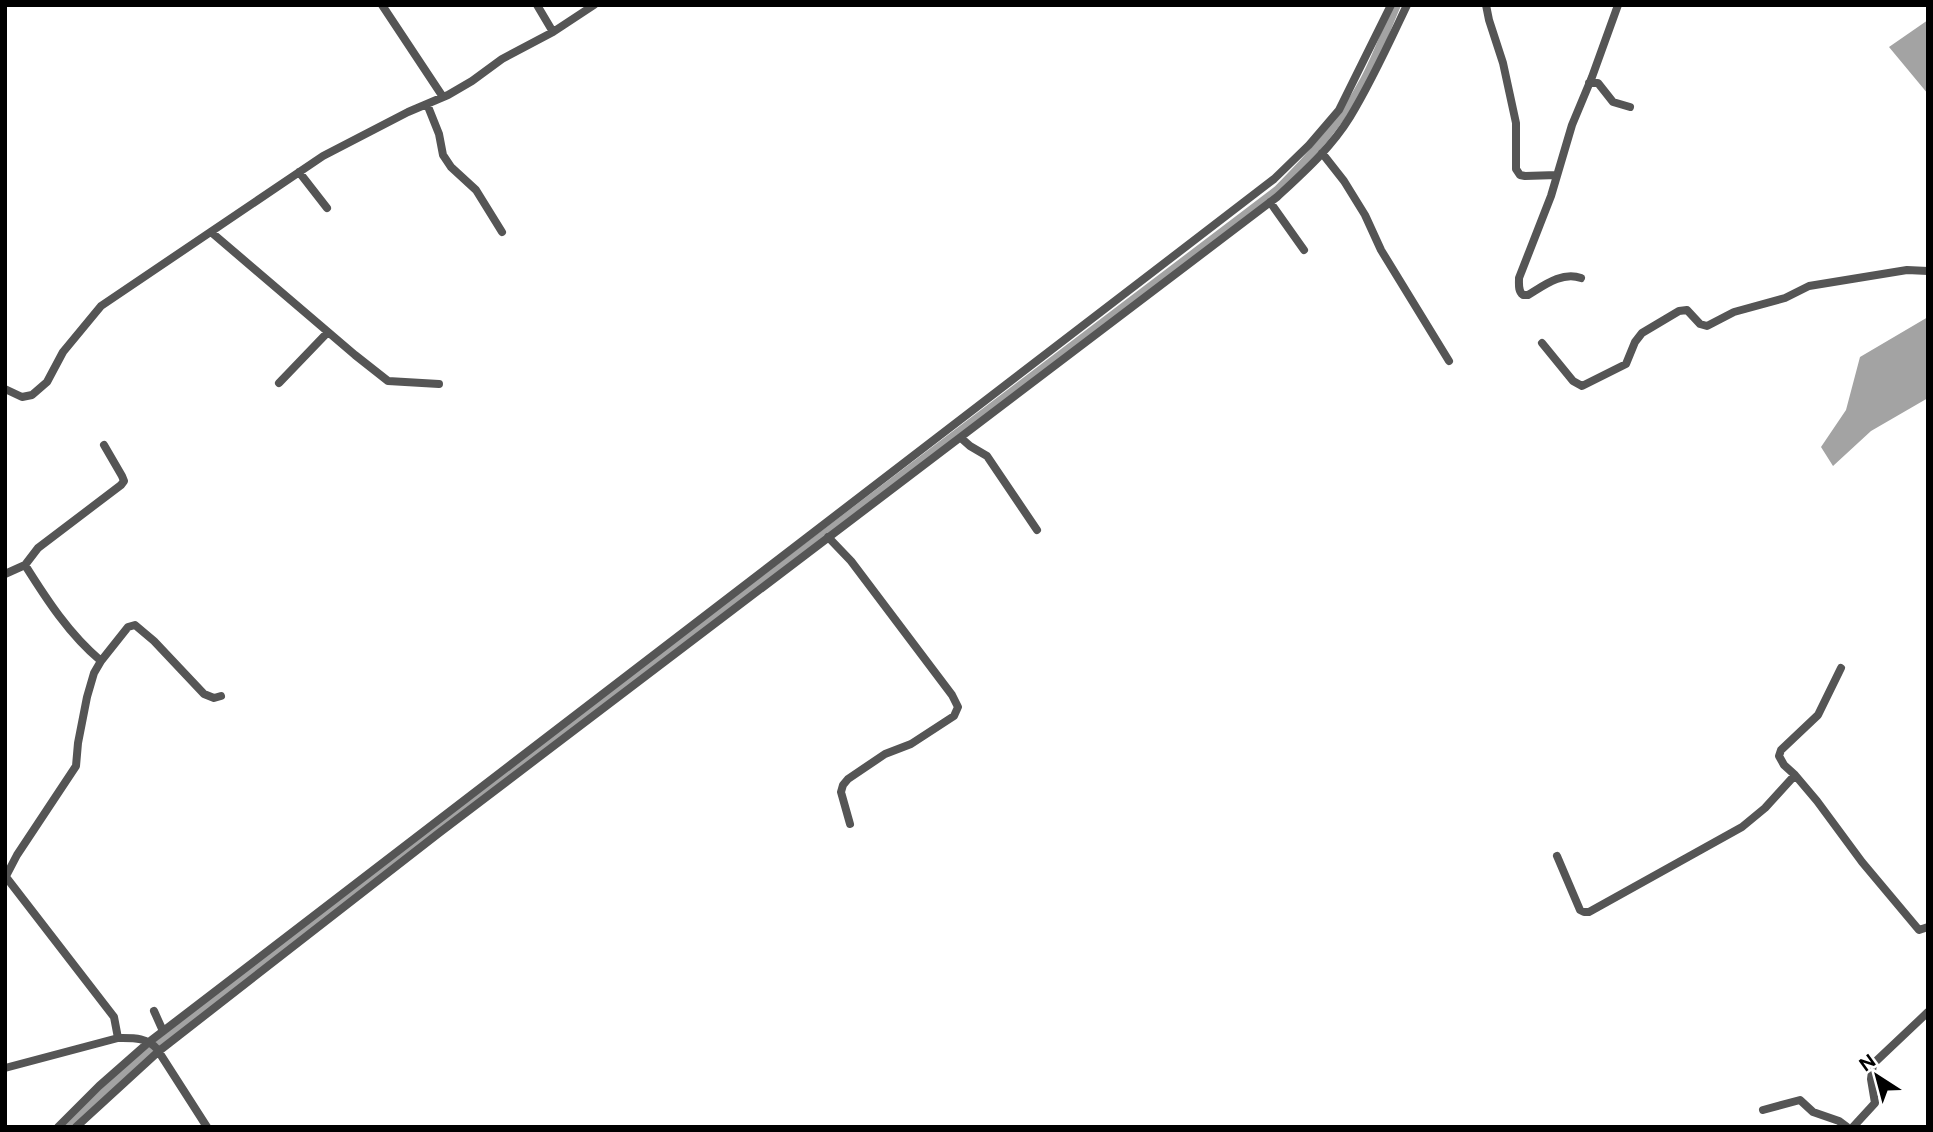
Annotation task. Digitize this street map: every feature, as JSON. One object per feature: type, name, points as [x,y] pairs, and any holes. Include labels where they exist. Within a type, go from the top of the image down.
[{"type":"street","points":[[382,5],[443,97]]},
{"type":"street","points":[[537,5],[553,32]]},
{"type":"street","points":[[5,389],[22,397],[32,395],[47,382],[63,352],[101,306],[323,156],[472,81],[502,59],[553,32],[594,5]]},
{"type":"street","points":[[76,1127],[155,1047],[163,1031],[1274,179],[1310,145],[1339,110],[1391,5]]},
{"type":"street","points":[[58,1127],[99,1086],[155,1047],[439,833],[1270,202],[1312,166],[1350,116],[1407,5]]},
{"type":"street","points":[[1486,5],[1503,63],[1516,123],[1516,169],[1520,175],[1525,176],[1557,175]]},
{"type":"street","points":[[1581,278],[1568,275],[1528,295],[1520,293],[1518,287],[1519,278],[1551,196],[1572,125],[1618,5]]},
{"type":"street","points":[[1590,83],[1598,83],[1614,102],[1630,107]]},
{"type":"street","points":[[427,104],[439,134],[443,155],[451,167],[476,190],[502,232]]},
{"type":"street","points":[[1322,153],[1344,181],[1381,250],[1449,360]]},
{"type":"street","points":[[299,172],[327,208]]},
{"type":"street","points":[[1270,202],[1304,250]]},
{"type":"street","points":[[211,232],[388,381],[439,384]]},
{"type":"street","points":[[1542,343],[1573,381],[1582,386],[1626,364],[1634,342],[1642,333],[1679,311],[1686,310],[1694,319],[1707,326],[1734,312],[1785,299],[1809,286],[1907,270],[1928,271]]},
{"type":"street","points":[[279,383],[328,332]]},
{"type":"street","points":[[961,438],[987,456],[1037,530]]},
{"type":"street","points":[[5,574],[25,565],[37,548],[121,485],[124,481],[122,476],[104,445]]},
{"type":"street","points":[[828,537],[851,561],[957,701],[958,707],[954,716],[933,730],[911,744],[885,754],[848,779],[841,792],[850,824]]},
{"type":"street","points":[[25,565],[66,626],[101,661]]},
{"type":"street","points":[[118,1038],[114,1017],[6,878],[76,766],[78,743],[94,674],[128,626],[135,625],[154,640],[204,694],[214,698],[221,696]]},
{"type":"street","points":[[1841,668],[1818,715],[1781,750],[1779,756],[1919,930],[1928,927]]},
{"type":"street","points":[[1557,856],[1580,910],[1589,912],[1742,827],[1765,808],[1795,775]]},
{"type":"street","points":[[153,1011],[163,1031]]},
{"type":"street","points":[[1763,1110],[1800,1100],[1813,1112],[1846,1125],[1875,1103],[1871,1079],[1874,1065],[1928,1012]]},
{"type":"street","points":[[5,1068],[118,1038],[138,1038],[155,1047],[207,1127]]},
{"type":"shaded area","points":[[1928,20],[1928,94],[1889,47]]},
{"type":"shaded area","points":[[1928,317],[1928,398],[1871,431],[1833,466],[1821,447],[1846,410],[1860,357]]},
{"type":"waterway","points":[[66,1127],[135,1063],[313,922],[1277,190],[1313,152],[1346,110],[1369,71],[1397,5]]}]
